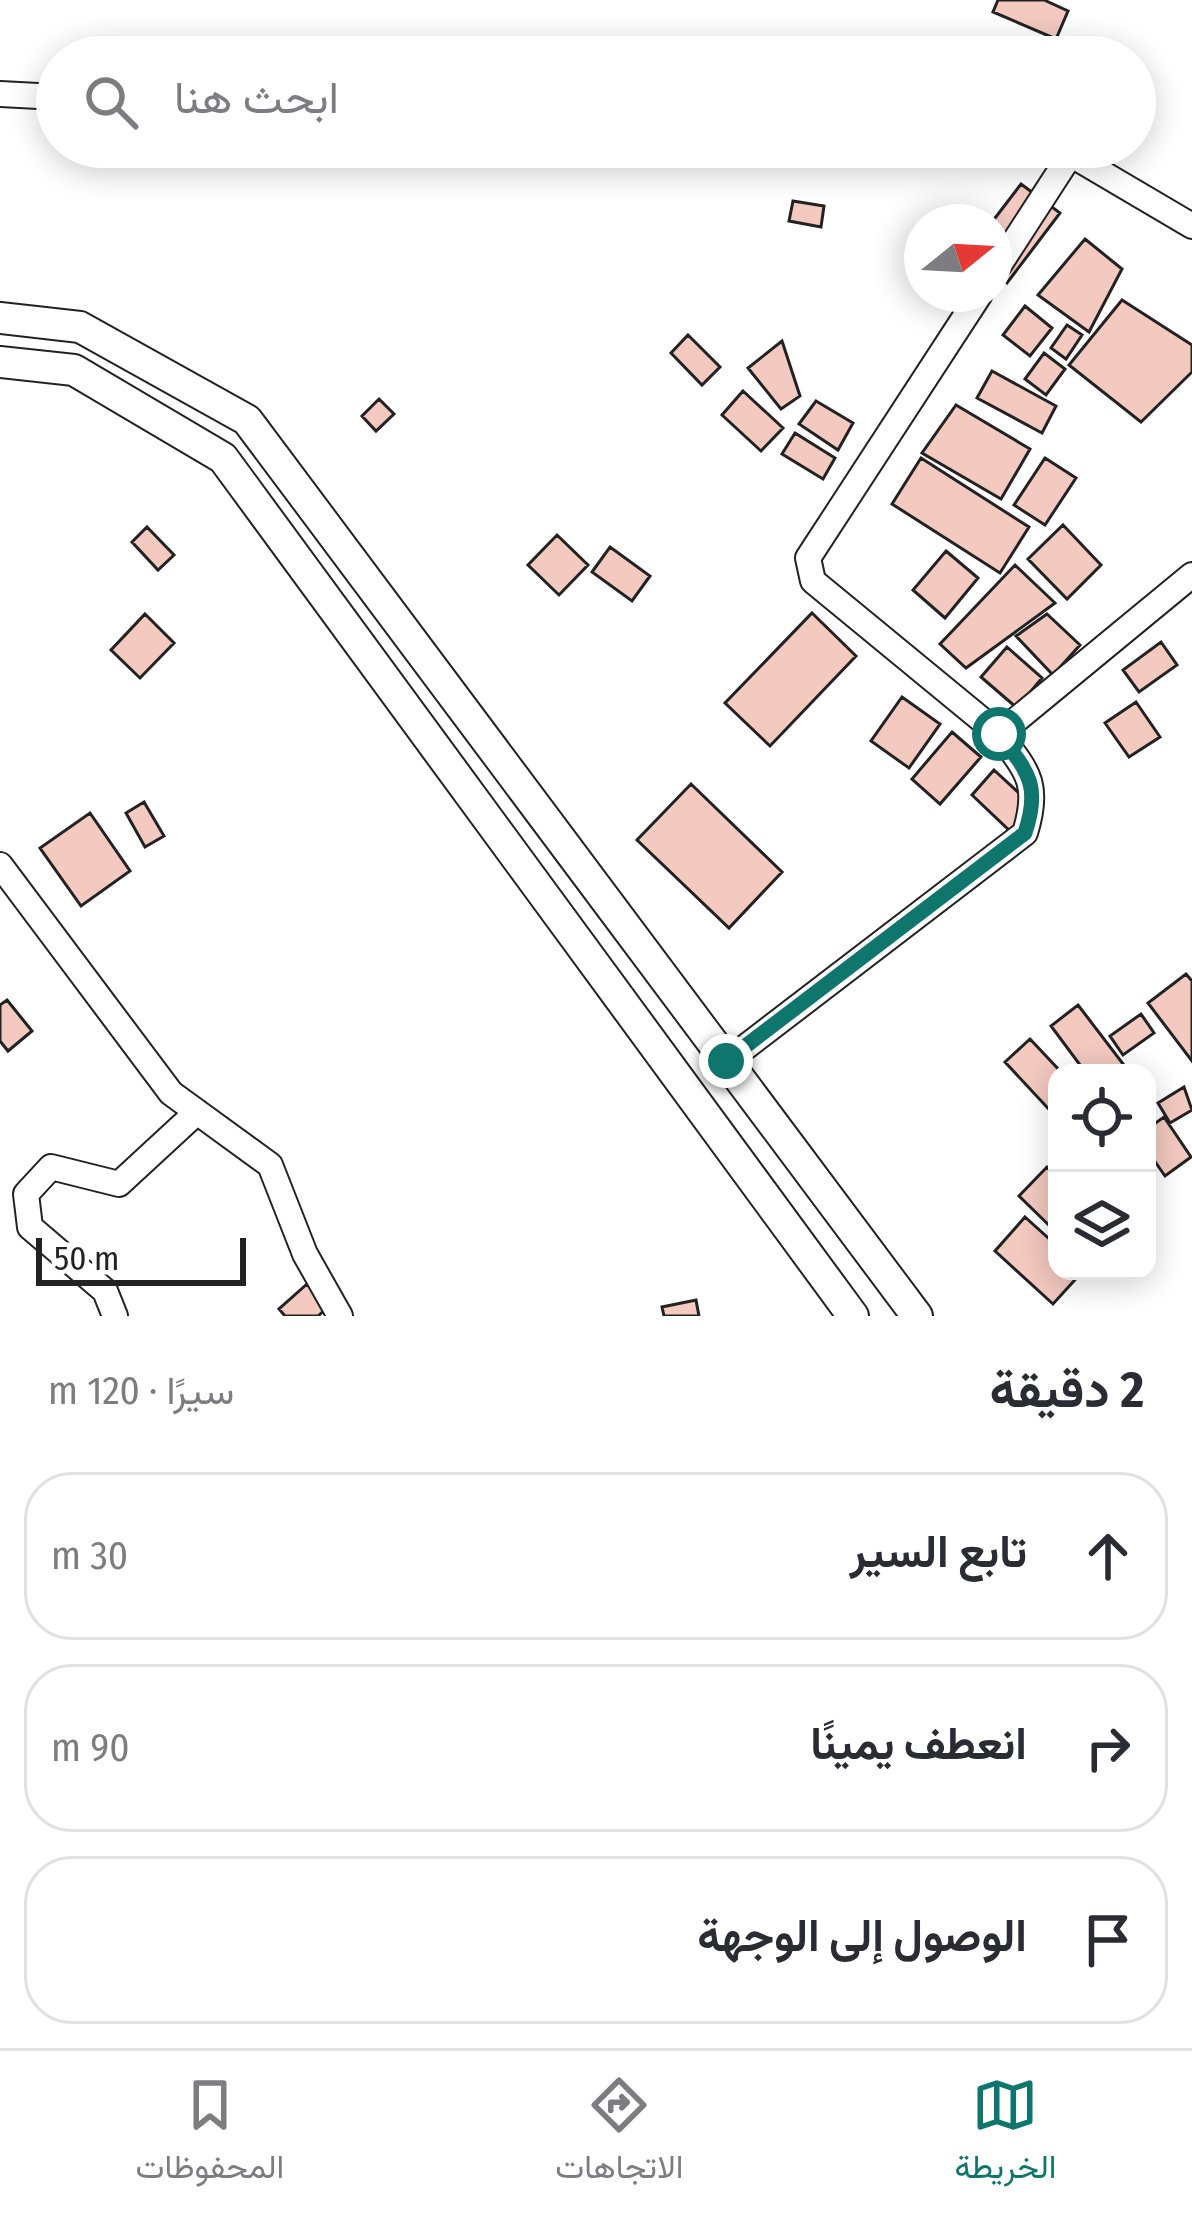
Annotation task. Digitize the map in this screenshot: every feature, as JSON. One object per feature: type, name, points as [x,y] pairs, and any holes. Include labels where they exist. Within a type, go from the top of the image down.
[{"type":"street","points":[[0,94],[36,97]]},
{"type":"street","points":[[1012,242],[1054,168]]},
{"type":"street","points":[[1093,168],[1192,226]]},
{"type":"street","points":[[726,1061],[1025,833],[1035,801],[1028,773],[999,734],[812,581],[808,558],[968,312]]},
{"type":"street","points":[[0,318],[80,327],[247,420],[917,1316]]},
{"type":"street","points":[[0,362],[74,370],[223,458],[853,1316]]},
{"type":"street","points":[[999,734],[1192,575]]},
{"type":"street","points":[[0,866],[171,1094],[270,1165],[305,1254],[340,1316]]},
{"type":"street","points":[[115,1316],[105,1291],[30,1227],[26,1194],[51,1167],[119,1184],[197,1112]]},
{"type":"building","points":[[998,0],[1044,0],[1068,11],[1057,36],[993,12]]},
{"type":"building","points":[[1021,184],[1060,213],[1012,276],[1012,204],[1006,204]]},
{"type":"building","points":[[793,201],[824,206],[821,227],[789,221]]},
{"type":"building","points":[[1085,239],[1122,269],[1089,332],[1038,295]]},
{"type":"building","points":[[1122,300],[1192,345],[1192,372],[1141,422],[1069,365]]},
{"type":"building","points":[[1025,306],[1052,328],[1030,356],[1003,335]]},
{"type":"building","points":[[1067,325],[1082,335],[1066,359],[1051,348]]},
{"type":"building","points":[[688,335],[720,367],[702,385],[671,353]]},
{"type":"building","points":[[782,341],[800,396],[781,409],[748,368]]},
{"type":"building","points":[[1044,353],[1065,369],[1046,395],[1025,379]]},
{"type":"building","points":[[992,371],[1056,406],[1042,433],[977,398]]},
{"type":"building","points":[[743,391],[783,428],[761,451],[722,415]]},
{"type":"building","points":[[379,399],[394,414],[376,431],[362,416]]},
{"type":"building","points":[[816,401],[853,423],[838,450],[799,424]]},
{"type":"building","points":[[956,405],[1030,449],[1001,499],[922,453]]},
{"type":"building","points":[[795,433],[835,458],[823,479],[782,454]]},
{"type":"building","points":[[921,458],[1029,527],[1000,573],[892,504]]},
{"type":"building","points":[[1045,458],[1076,478],[1045,525],[1014,505]]},
{"type":"building","points":[[1063,525],[1101,565],[1067,599],[1028,559]]},
{"type":"building","points":[[147,527],[174,555],[158,570],[132,542]]},
{"type":"building","points":[[557,535],[588,565],[559,595],[528,565]]},
{"type":"building","points":[[610,547],[650,576],[632,601],[592,572]]},
{"type":"building","points":[[946,551],[978,578],[945,618],[913,590]]},
{"type":"building","points":[[1015,565],[1055,603],[966,668],[940,644]]},
{"type":"building","points":[[812,613],[856,656],[770,746],[725,703]]},
{"type":"building","points":[[145,614],[174,643],[140,678],[111,650]]},
{"type":"building","points":[[1047,614],[1080,645],[1053,675],[1016,636]]},
{"type":"building","points":[[1161,642],[1177,665],[1139,692],[1123,670]]},
{"type":"building","points":[[1007,647],[1042,678],[1017,708],[981,677]]},
{"type":"building","points":[[902,697],[940,724],[909,768],[871,741]]},
{"type":"building","points":[[1136,702],[1160,737],[1129,757],[1105,723]]},
{"type":"building","points":[[952,732],[981,757],[940,804],[912,779]]},
{"type":"building","points":[[994,770],[1033,806],[1010,831],[972,795]]},
{"type":"building","points":[[691,784],[782,872],[729,928],[637,840]]},
{"type":"building","points":[[144,802],[164,836],[145,847],[126,813]]},
{"type":"building","points":[[90,813],[130,871],[81,906],[40,848]]},
{"type":"building","points":[[1186,974],[1192,981],[1192,1061],[1148,1003]]},
{"type":"building","points":[[7,1000],[32,1031],[8,1051],[0,1041],[0,1005]]},
{"type":"building","points":[[1078,1005],[1123,1064],[1079,1064],[1051,1026]]},
{"type":"building","points":[[1141,1014],[1154,1033],[1123,1055],[1110,1036]]},
{"type":"building","points":[[1030,1039],[1054,1064],[1048,1064],[1048,1108],[1005,1062]]},
{"type":"building","points":[[1184,1087],[1192,1110],[1170,1123],[1158,1103]]},
{"type":"building","points":[[1164,1117],[1191,1157],[1165,1176],[1156,1163],[1156,1123]]},
{"type":"building","points":[[1048,1168],[1048,1224],[1019,1196]]},
{"type":"building","points":[[1025,1217],[1048,1238],[1048,1280],[1075,1280],[1053,1304],[995,1251]]},
{"type":"building","points":[[307,1284],[328,1307],[318,1316],[285,1316],[279,1309]]},
{"type":"building","points":[[696,1300],[699,1316],[664,1316],[662,1307]]},
{"type":"route","points":[[726,1061],[1025,833],[1035,801],[1028,773],[999,734]]}]
